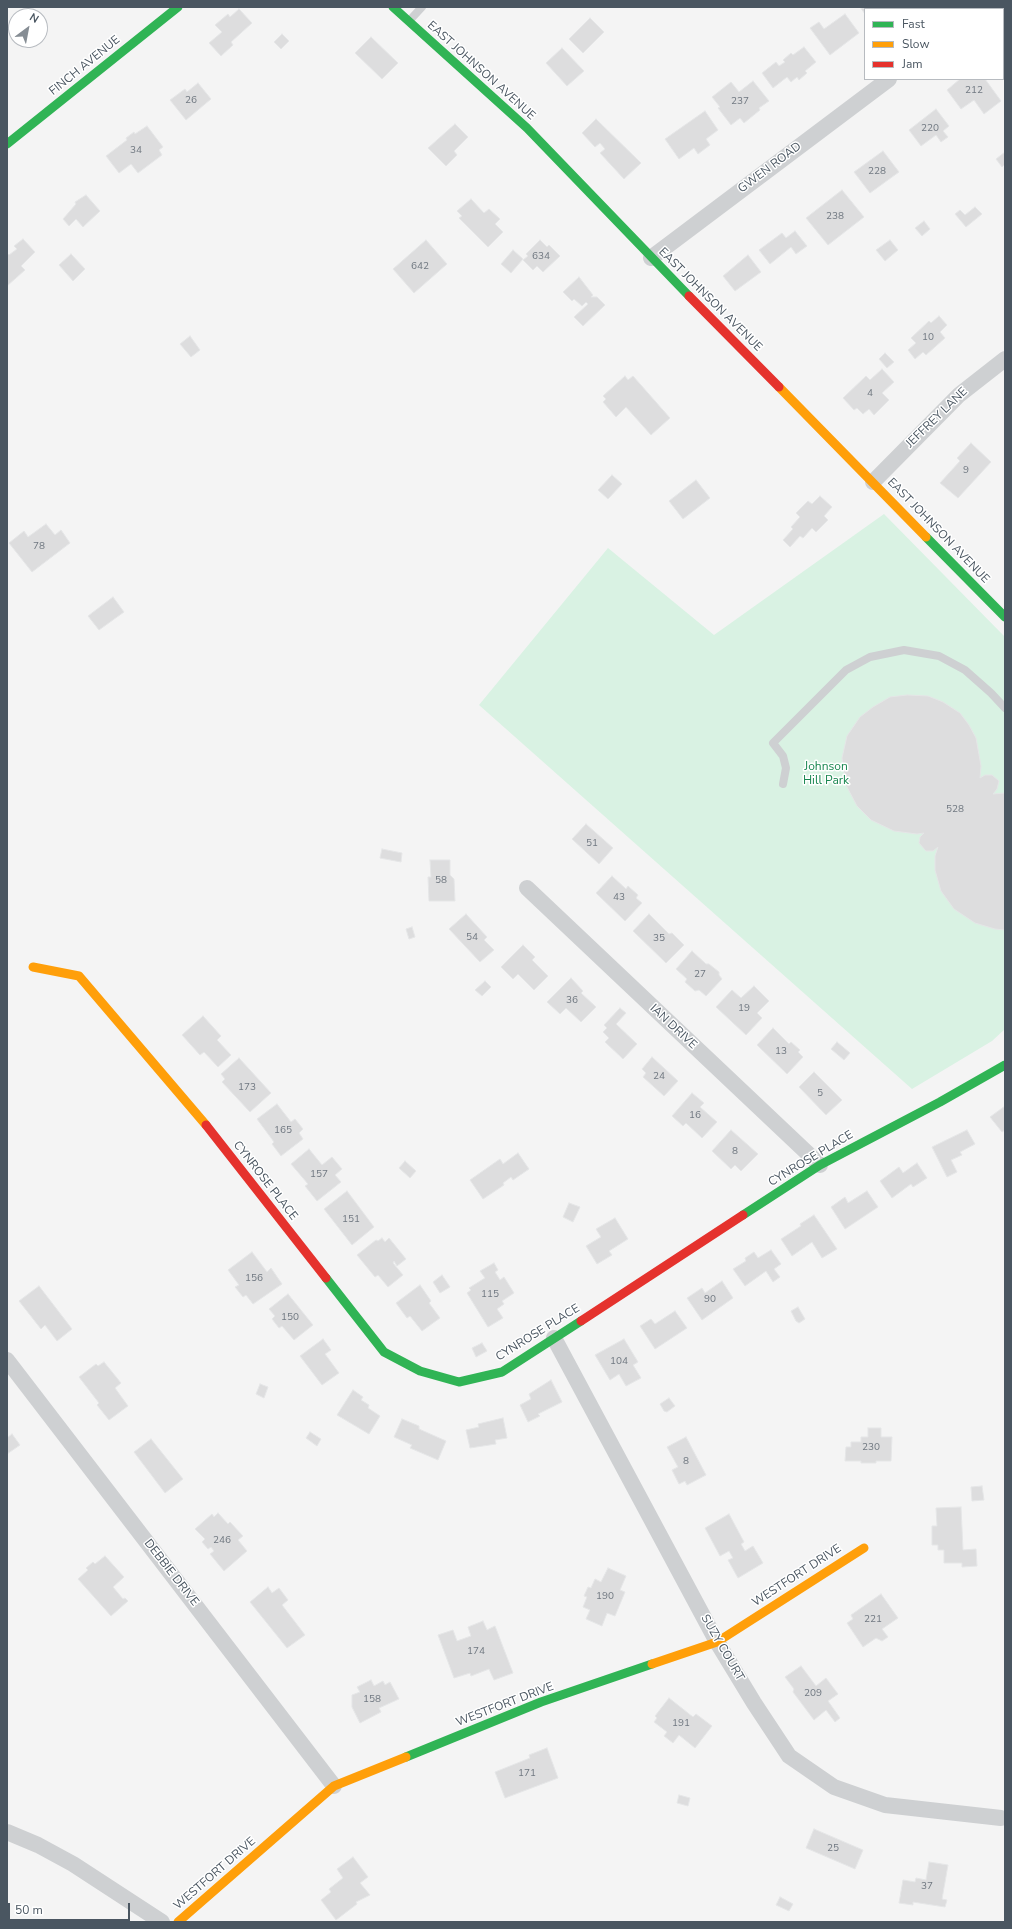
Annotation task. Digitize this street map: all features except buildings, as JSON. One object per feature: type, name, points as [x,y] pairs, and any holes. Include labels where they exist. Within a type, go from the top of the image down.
[{"type":"street","name":"FINCH AVENUE","points":[[7,144],[178,7]]},
{"type":"street","name":"EAST JOHNSON AVENUE","points":[[393,7],[527,128],[651,258],[1005,616]]},
{"type":"street","name":"GWEN ROAD","points":[[651,258],[888,80]]},
{"type":"street","name":"JEFFREY LANE","points":[[873,482],[959,395],[1005,359]]},
{"type":"street","name":"IAN DRIVE","points":[[527,888],[820,1165]]},
{"type":"street","name":"CYNROSE PLACE","points":[[33,967],[79,976],[190,1105],[384,1352],[420,1371],[459,1382],[502,1372],[820,1165],[940,1102],[1005,1065]]},
{"type":"street","name":"SUZY COURT","points":[[554,1338],[717,1642],[788,1756],[834,1787],[885,1805],[1001,1818]]},
{"type":"street","name":"DEBBIE DRIVE","points":[[7,1360],[334,1786]]},
{"type":"street","name":"WESTFORT DRIVE","points":[[178,1922],[334,1786],[541,1702],[717,1642],[864,1548]]},
{"type":"street","points":[[7,1832],[38,1845],[73,1864],[162,1922]]},
{"type":"lane","points":[[408,21],[422,7]]},
{"type":"lane","points":[[783,784],[786,768],[783,756],[773,743],[846,670],[870,657],[904,650],[939,656],[965,670],[991,693],[1005,708]]},
{"type":"green space","name":"Johnson Hill Park","points":[[884,514],[1005,637],[1005,1029],[992,1041],[912,1089],[479,705],[608,548],[714,635]]},
{"type":"traffic: fast","points":[[7,144],[178,7]]},
{"type":"traffic: fast","points":[[393,7],[527,128],[689,296]]},
{"type":"traffic: fast","points":[[926,537],[1005,617]]},
{"type":"traffic: fast","points":[[743,1215],[820,1165],[940,1102],[1005,1065]]},
{"type":"traffic: fast","points":[[326,1278],[384,1352],[420,1371],[459,1382],[502,1372],[581,1321]]},
{"type":"traffic: fast","points":[[406,1757],[541,1702],[652,1664]]},
{"type":"traffic: slow","points":[[779,387],[926,537]]},
{"type":"traffic: slow","points":[[33,967],[79,976],[206,1125]]},
{"type":"traffic: slow","points":[[652,1664],[717,1642],[864,1548]]},
{"type":"traffic: slow","points":[[178,1922],[334,1786],[406,1757]]},
{"type":"traffic: jam","points":[[689,296],[779,387]]},
{"type":"traffic: jam","points":[[206,1125],[326,1278]]},
{"type":"traffic: jam","points":[[581,1321],[743,1215]]}]
